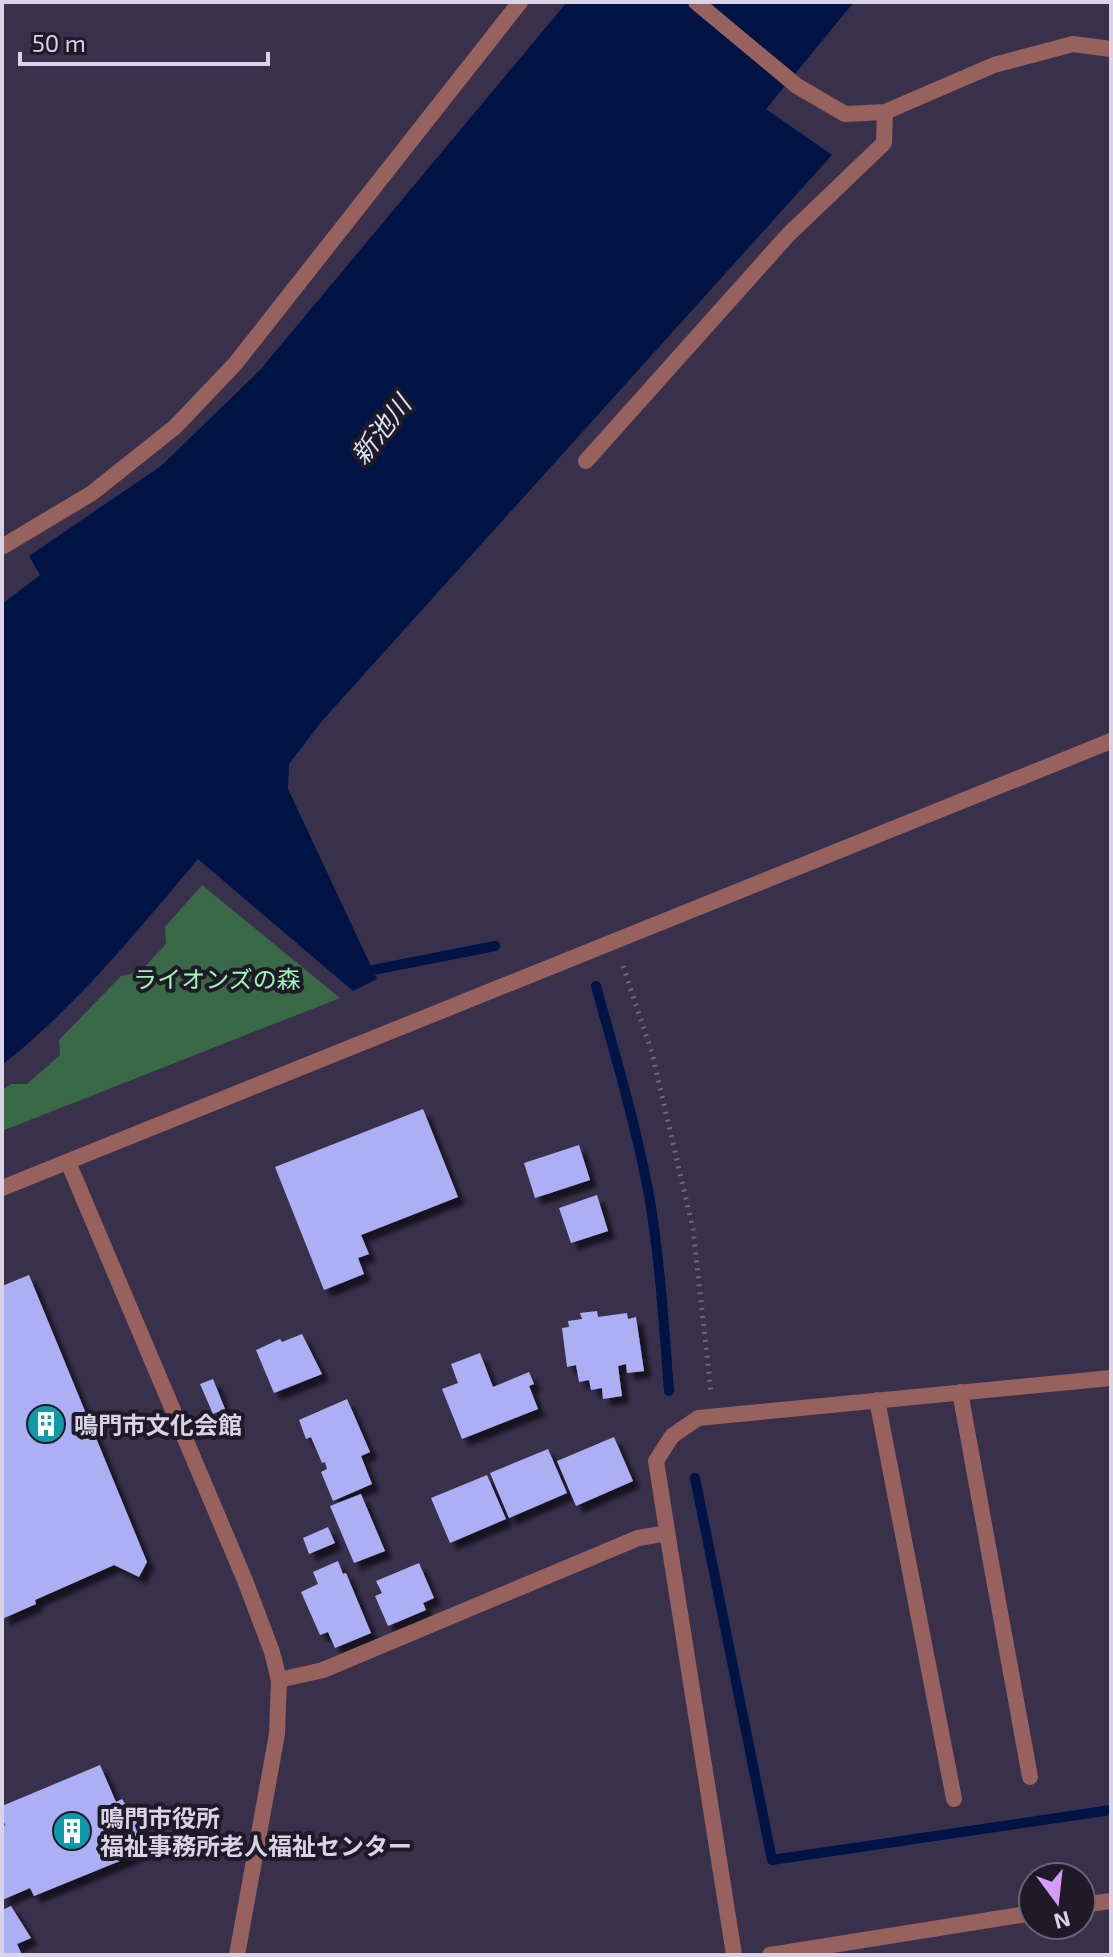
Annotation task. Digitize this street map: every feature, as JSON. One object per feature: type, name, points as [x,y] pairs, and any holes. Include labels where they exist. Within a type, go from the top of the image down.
[{"type":"street","points":[[2,547],[92,493],[175,427],[235,364],[520,2]]},
{"type":"street","points":[[696,2],[797,86],[845,114],[885,112],[994,65],[1073,44],[1111,49]]},
{"type":"street","points":[[586,461],[788,235],[884,143],[885,112]]},
{"type":"street","points":[[2,1188],[1111,741]]},
{"type":"street","points":[[68,1162],[244,1578],[272,1652],[279,1680],[277,1734],[237,1955]]},
{"type":"street","points":[[734,1955],[656,1461],[672,1436],[698,1418],[1111,1378]]},
{"type":"street","points":[[960,1392],[1030,1777]]},
{"type":"street","points":[[877,1400],[954,1799]]},
{"type":"street","points":[[279,1680],[323,1670],[638,1538],[667,1533]]},
{"type":"street","points":[[770,1955],[1017,1916]]},
{"type":"path","points":[[623,966],[652,1053],[693,1229],[714,1417]]},
{"type":"green space","name":"ライオンズの森","points":[[202,885],[340,998],[2,1131],[2,1090],[11,1084],[27,1084],[60,1055],[59,1040],[121,976],[141,971],[166,944],[165,927]]},
{"type":"water","name":"新池川","points":[[567,2],[854,2],[766,109],[832,155],[322,721],[289,764],[288,789],[377,979],[353,991],[198,859],[81,993],[2,1065],[2,604],[40,575],[29,556],[161,466],[260,370]]},
{"type":"building","points":[[423,1109],[458,1197],[361,1235],[369,1254],[358,1258],[364,1274],[324,1290],[275,1167]]},
{"type":"building","points":[[579,1145],[590,1180],[535,1198],[524,1163]]},
{"type":"building","points":[[597,1195],[608,1231],[571,1243],[559,1208]]},
{"type":"building","name":"鳴門市文化会館","points":[[29,1275],[147,1562],[139,1577],[114,1565],[35,1600],[36,1604],[2,1619],[2,1286]]},
{"type":"building","points":[[597,1311],[598,1317],[627,1313],[628,1319],[636,1317],[644,1371],[627,1373],[626,1364],[618,1366],[622,1396],[603,1399],[602,1388],[591,1390],[589,1380],[579,1382],[576,1365],[567,1367],[562,1328],[569,1327],[568,1321],[582,1319],[580,1313]]},
{"type":"building","points":[[302,1334],[322,1374],[274,1393],[256,1350],[280,1339],[282,1342]]},
{"type":"building","points":[[480,1353],[493,1387],[529,1372],[534,1384],[529,1386],[538,1409],[462,1439],[442,1389],[458,1383],[451,1364]]},
{"type":"building","points":[[213,1379],[225,1409],[213,1414],[200,1384]]},
{"type":"building","points":[[347,1399],[370,1452],[361,1456],[372,1484],[333,1501],[321,1472],[327,1469],[325,1462],[322,1463],[311,1437],[306,1439],[299,1420]]},
{"type":"building","points":[[614,1437],[633,1481],[576,1506],[557,1461]]},
{"type":"building","points":[[548,1449],[567,1493],[509,1518],[490,1473]]},
{"type":"building","points":[[487,1475],[506,1519],[450,1543],[431,1498]]},
{"type":"building","points":[[361,1494],[385,1551],[354,1563],[330,1506]]},
{"type":"building","points":[[328,1527],[335,1543],[309,1554],[303,1538]]},
{"type":"building","points":[[338,1561],[371,1633],[335,1648],[328,1632],[320,1635],[301,1592],[318,1584],[313,1572]]},
{"type":"building","points":[[419,1563],[434,1598],[423,1603],[426,1610],[388,1626],[375,1596],[382,1593],[376,1581]]},
{"type":"building","name":"鳴門市役所 福祉事務所老人福祉センター","points":[[100,1765],[116,1802],[122,1799],[144,1834],[131,1840],[137,1854],[34,1896],[30,1888],[2,1900],[2,1822],[6,1827],[2,1806]]},
{"type":"building","points":[[11,1906],[31,1938],[17,1944],[22,1955],[2,1955],[2,1910]]},
{"type":"waterway","points":[[373,970],[495,946]]},
{"type":"waterway","points":[[596,986],[632,1116],[649,1195],[659,1268],[669,1391]]},
{"type":"waterway","points":[[695,1478],[772,1860],[1111,1810]]},
{"type":"place","name":"鳴門市文化会館","points":[[46,1424]]},
{"type":"place","name":"鳴門市役所 福祉事務所老人福祉センター","points":[[72,1831]]}]
